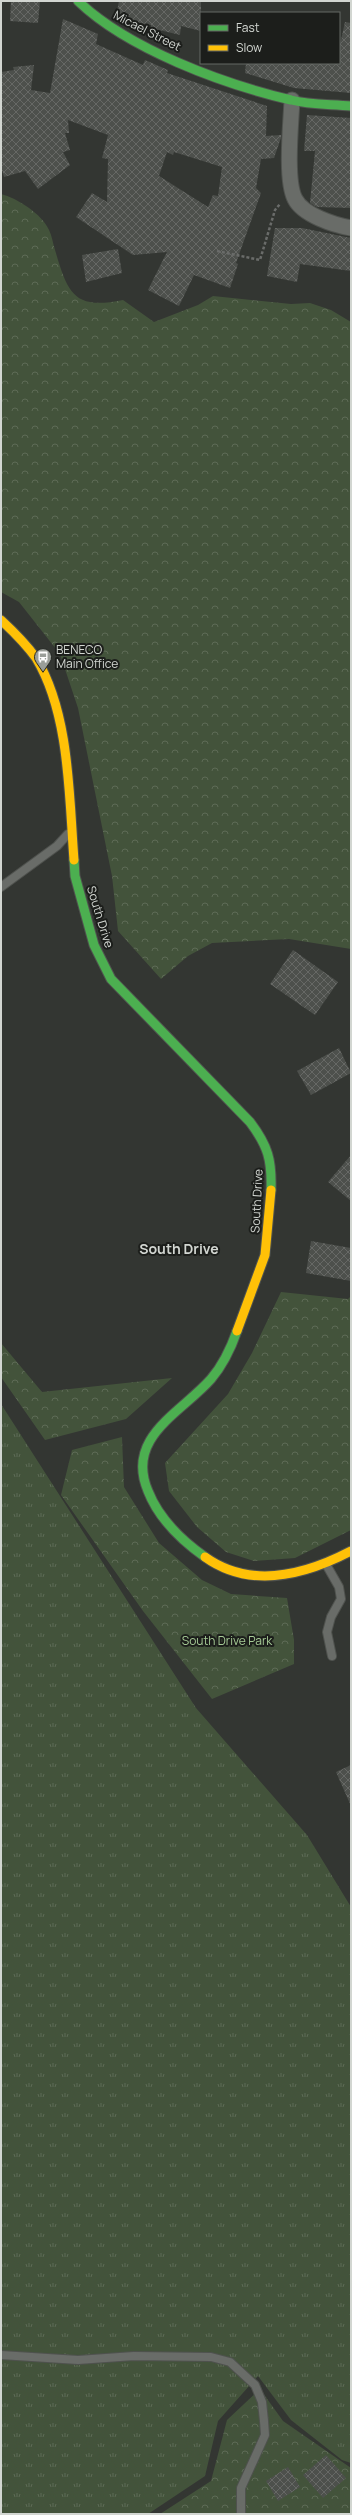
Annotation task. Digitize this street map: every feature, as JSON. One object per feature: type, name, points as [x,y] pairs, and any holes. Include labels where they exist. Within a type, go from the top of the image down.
[{"type":"main road","name":"Micael Street","points":[[78,1],[95,18],[156,51],[224,78],[292,100],[351,106]]},
{"type":"main road","name":"South Drive","points":[[1,620],[20,638],[36,659],[54,700],[66,758],[75,876],[94,945],[111,979],[244,1114],[254,1126],[270,1155],[272,1168],[266,1252],[242,1322],[219,1368],[155,1432],[145,1447],[142,1476],[160,1515],[178,1536],[217,1566],[239,1574],[264,1578],[291,1576],[327,1566],[351,1551]]},
{"type":"street","points":[[292,100],[292,190],[301,206],[312,214],[351,228]]},
{"type":"lane","points":[[1,887],[56,846],[71,831]]},
{"type":"lane","points":[[327,1566],[340,1587],[341,1599],[331,1617],[328,1632],[332,1656]]},
{"type":"lane","points":[[1,2355],[78,2360],[134,2356],[211,2357],[230,2362],[255,2386],[262,2402],[264,2421],[264,2435],[241,2488],[241,2514]]},
{"type":"path","points":[[217,251],[260,260],[275,210],[292,190]]},
{"type":"green space","points":[[1,194],[21,203],[41,218],[46,224],[51,235],[64,278],[69,288],[83,300],[94,303],[107,303],[123,300],[154,322],[198,305],[213,296],[291,304],[310,303],[331,310],[351,322],[351,949],[289,939],[212,943],[188,956],[161,979],[118,931],[112,876],[78,708],[60,654],[19,602],[1,592]]},
{"type":"green space","points":[[281,1292],[348,1299],[351,1296],[351,1530],[295,1558],[254,1561],[226,1552],[197,1527],[169,1491],[165,1463],[228,1394],[252,1353]]},
{"type":"green space","points":[[1,1343],[42,1392],[172,1378],[126,1419],[45,1440],[1,1377]]},
{"type":"green space","points":[[1,1404],[196,1708],[307,1835],[351,1907],[351,2463],[342,2460],[291,2420],[258,2376],[218,2421],[205,2476],[148,2514],[1,2514]]},
{"type":"green space","name":"South Drive Park","points":[[122,1437],[124,1487],[159,1543],[202,1580],[231,1594],[287,1598],[294,1640],[294,1664],[212,1699],[143,1611],[61,1495],[72,1450]]},
{"type":"green space","points":[[260,2389],[283,2421],[351,2468],[351,2514],[160,2514],[211,2481],[227,2420]]},
{"type":"building","points":[[11,1],[40,1],[38,23],[10,21]]},
{"type":"building","points":[[119,1],[201,1],[200,31],[181,26],[180,35],[151,28],[151,25],[121,19],[116,16]]},
{"type":"building","points":[[63,19],[98,34],[96,44],[143,65],[145,60],[168,70],[167,73],[267,106],[266,136],[281,135],[281,138],[274,158],[261,159],[256,188],[261,193],[236,263],[238,264],[230,288],[194,275],[179,306],[148,290],[167,252],[133,255],[76,217],[92,193],[107,202],[108,159],[102,158],[108,135],[68,120],[69,133],[65,133],[70,150],[63,152],[70,165],[38,189],[25,171],[4,177],[1,167],[1,72],[14,70],[13,67],[34,65],[31,90],[50,93]],"holes":[[[167,152],[173,155],[174,152],[222,167],[218,196],[213,195],[208,207],[159,176]]]},
{"type":"building","points":[[345,22],[351,23],[351,93],[294,88],[245,73],[246,64],[340,64],[340,44]]},
{"type":"building","points":[[307,115],[351,118],[351,208],[317,207],[310,203],[315,151],[304,151]]},
{"type":"building","points":[[275,228],[302,228],[351,238],[351,271],[300,264],[297,282],[267,276]]},
{"type":"building","points":[[118,249],[122,273],[86,282],[82,255]]},
{"type":"building","points":[[293,950],[338,982],[315,1015],[270,984]]},
{"type":"building","points":[[339,1048],[351,1073],[311,1095],[297,1071]]},
{"type":"building","points":[[351,1155],[351,1201],[328,1182]]},
{"type":"building","points":[[311,1241],[351,1248],[351,1281],[306,1273]]},
{"type":"building","points":[[351,1765],[351,1806],[336,1772]]},
{"type":"building","points":[[326,2455],[346,2478],[323,2498],[303,2475]]},
{"type":"building","points":[[288,2467],[300,2487],[278,2501],[266,2481]]},
{"type":"traffic: fast","points":[[78,1],[99,18],[149,49],[207,74],[236,85],[298,102],[351,106]]},
{"type":"traffic: fast","points":[[74,860],[75,876],[94,945],[111,979],[250,1122],[265,1146],[268,1154],[271,1170],[271,1190]]},
{"type":"traffic: fast","points":[[205,1557],[179,1536],[158,1511],[148,1491],[143,1472],[144,1456],[150,1441],[160,1428],[215,1374],[226,1356],[237,1331]]},
{"type":"traffic: slow","points":[[1,620],[20,638],[36,658],[47,680],[56,704],[66,756],[74,860]]},
{"type":"traffic: slow","points":[[237,1331],[265,1255],[271,1190]]},
{"type":"traffic: slow","points":[[205,1557],[223,1567],[241,1573],[259,1576],[297,1572],[315,1567],[351,1551]]},
{"type":"place","name":"BENECO Main Office","points":[[43,672]]},
{"type":"district","name":"South Drive","points":[[179,1249]]}]
